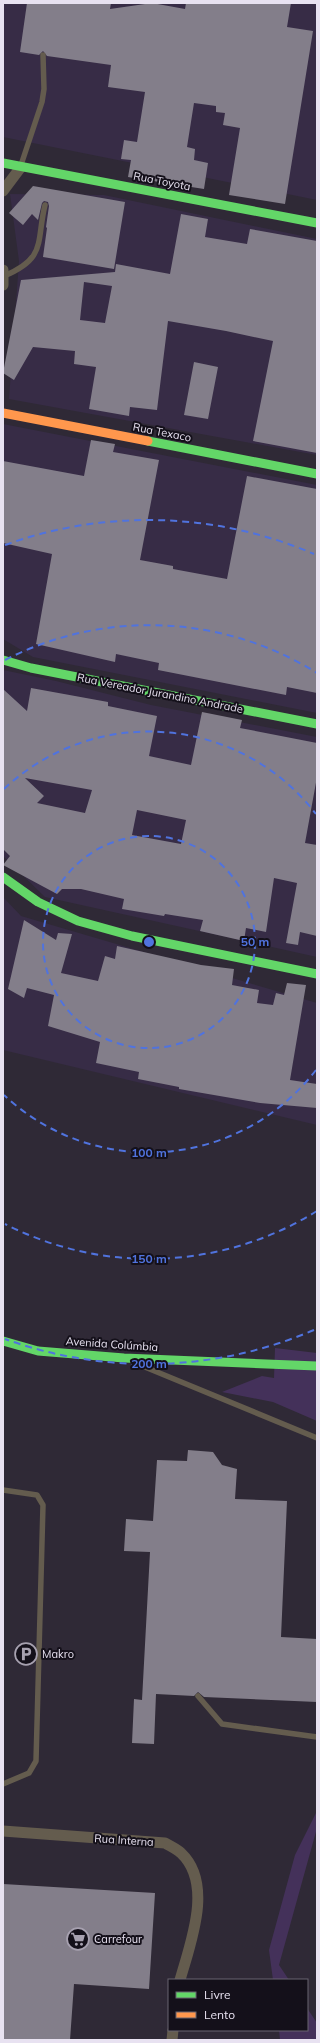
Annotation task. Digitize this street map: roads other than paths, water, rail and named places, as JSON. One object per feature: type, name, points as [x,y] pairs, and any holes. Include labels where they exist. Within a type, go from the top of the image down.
[{"type":"street","name":"Rua Toyota","points":[[3,163],[317,223]]},
{"type":"street","points":[[3,191],[21,166]]},
{"type":"street","name":"Rua Texaco","points":[[3,413],[317,474]]},
{"type":"street","name":"Rua Vereador Jurandino Andrade","points":[[3,660],[39,669],[317,724]]},
{"type":"street","points":[[3,878],[38,902],[78,920],[132,936],[317,974]]},
{"type":"street","name":"Avenida Colúmbia","points":[[3,1341],[38,1351],[124,1358],[317,1366]]},
{"type":"street","name":"Rua Interna","points":[[3,1831],[165,1843],[181,1853],[193,1874],[198,1901],[194,1928],[180,1979]]},
{"type":"lane","points":[[21,166],[42,102],[44,89],[44,55]]},
{"type":"lane","points":[[3,277],[22,268],[39,249],[45,205]]},
{"type":"lane","points":[[124,1358],[317,1438]]},
{"type":"lane","points":[[3,1490],[37,1495],[42,1505],[36,1761],[29,1773],[3,1784]]},
{"type":"lane","points":[[198,1696],[222,1724],[317,1737]]},
{"type":"place","name":"Makro","points":[[26,1654]]},
{"type":"place","name":"Carrefour","points":[[78,1939]]}]
